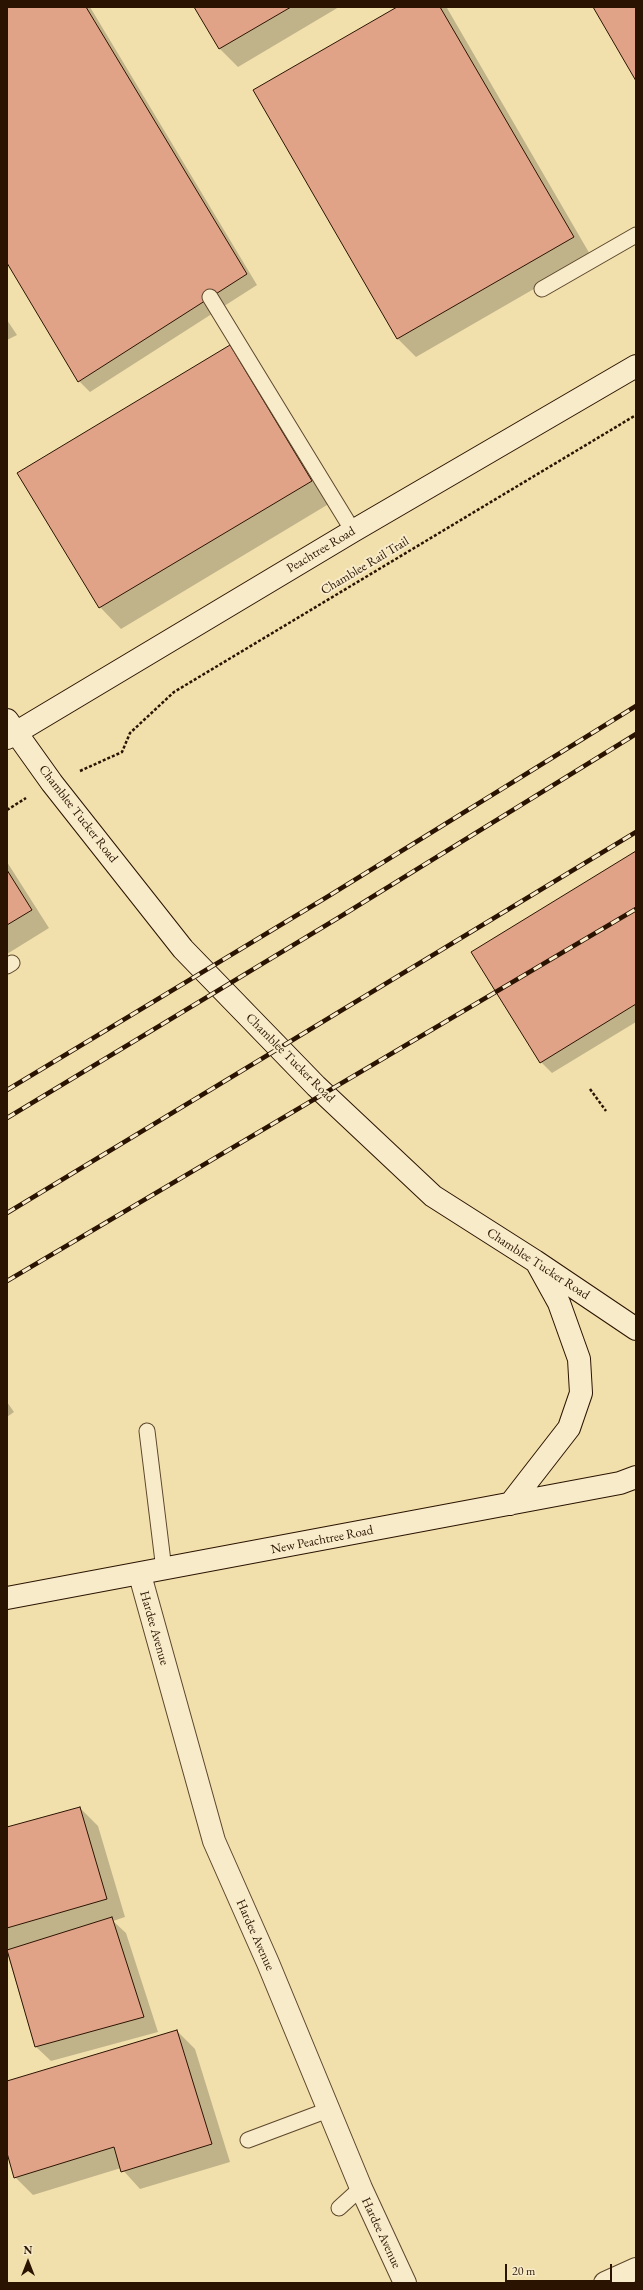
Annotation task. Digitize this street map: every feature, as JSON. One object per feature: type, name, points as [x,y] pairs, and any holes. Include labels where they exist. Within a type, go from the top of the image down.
[{"type":"street","name":"Peachtree Road","points":[[10,730],[636,366]]},
{"type":"street","name":"Chamblee Tucker Road","points":[[10,730],[183,949],[316,1086],[433,1196],[535,1261],[636,1329]]},
{"type":"street","points":[[510,1504],[569,1428],[581,1393],[580,1359],[559,1303],[535,1261]]},
{"type":"street","name":"New Peachtree Road","points":[[7,1598],[164,1570],[620,1483],[636,1477]]},
{"type":"street","name":"Hardee Avenue","points":[[140,1574],[214,1841],[268,1963],[361,2188],[405,2283]]},
{"type":"street","points":[[605,2283],[636,2269]]},
{"type":"lane","points":[[542,289],[636,235]]},
{"type":"lane","points":[[210,297],[353,531]]},
{"type":"lane","points":[[147,1431],[164,1570]]},
{"type":"lane","points":[[248,2140],[328,2110]]},
{"type":"lane","points":[[339,2208],[361,2188]]},
{"type":"path","name":"Chamblee Rail Trail","points":[[122,752],[130,733],[174,692],[636,415]]},
{"type":"path","points":[[590,1089],[606,1111]]},
{"type":"building","points":[[7,7],[86,7],[247,274],[78,382],[7,263]]},
{"type":"building","points":[[194,7],[291,7],[219,49]]},
{"type":"building","points":[[397,7],[440,7],[574,237],[397,339],[253,90]]},
{"type":"building","points":[[593,7],[636,7],[636,81]]},
{"type":"building","points":[[230,345],[312,481],[99,608],[17,473]]},
{"type":"building","points":[[636,851],[636,1004],[540,1063],[471,952]]},
{"type":"building","points":[[7,870],[32,910],[7,925]]},
{"type":"building","points":[[80,1807],[107,1899],[7,1928],[7,1827]]},
{"type":"building","points":[[112,1917],[144,2017],[35,2047],[7,1950]]},
{"type":"building","points":[[177,2030],[212,2144],[121,2172],[114,2147],[14,2178],[7,2153],[7,2081]]},
{"type":"railway","points":[[7,1090],[327,897],[636,706]]},
{"type":"railway","points":[[7,1118],[338,918],[636,734]]},
{"type":"railway","points":[[7,1213],[636,832]]},
{"type":"railway","points":[[7,1281],[636,909]]}]
